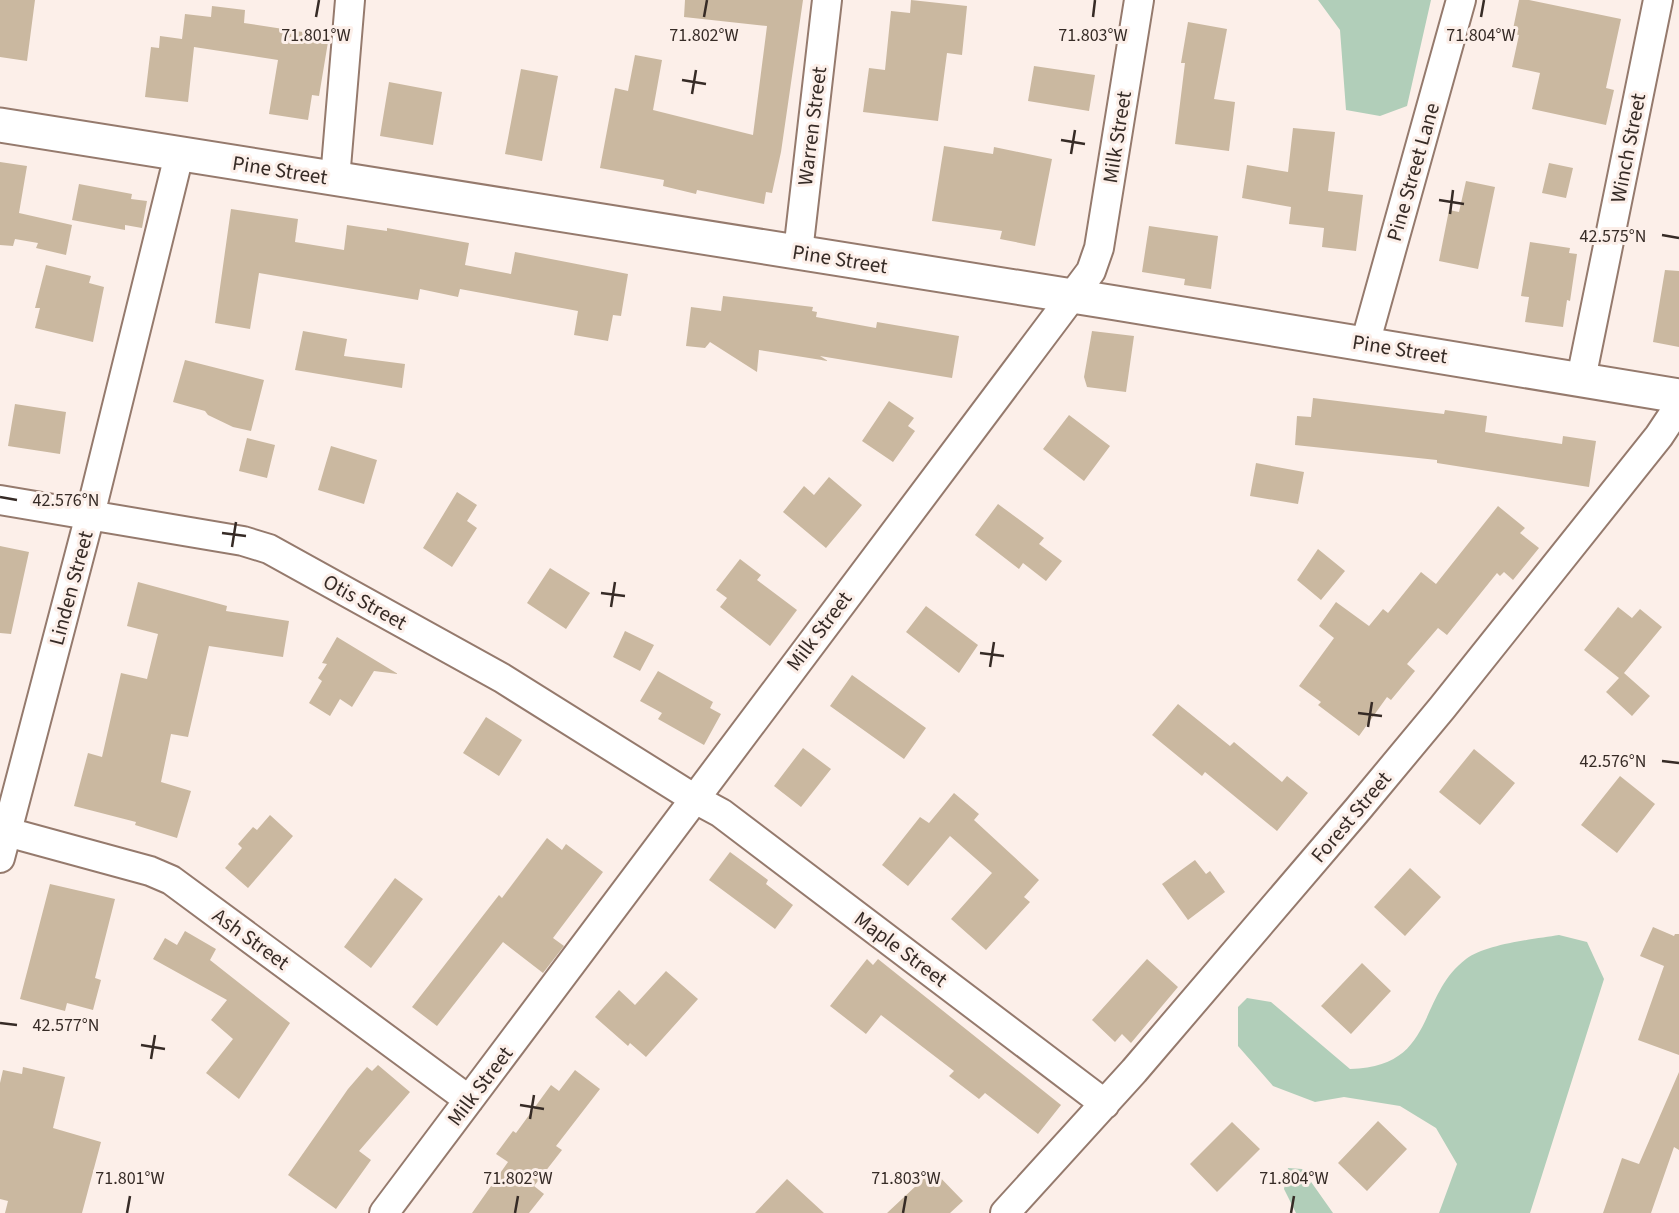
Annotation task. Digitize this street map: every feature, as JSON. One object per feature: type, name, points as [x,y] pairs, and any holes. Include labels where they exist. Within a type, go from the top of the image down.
[{"type":"street","points":[[335,178],[350,0]]},
{"type":"street","name":"Warren Street","points":[[798,252],[827,0]]},
{"type":"street","name":"Milk Street","points":[[384,1213],[1091,271],[1099,248],[1139,0]]},
{"type":"street","name":"Pine Street Lane","points":[[1365,344],[1461,0]]},
{"type":"street","name":"Winch Street","points":[[1581,379],[1658,0]]},
{"type":"street","name":"Pine Street","points":[[0,125],[1679,396]]},
{"type":"street","name":"Linden Street","points":[[4,845],[90,515],[179,155]]},
{"type":"street","name":"Forest Street","points":[[1005,1213],[1105,1104],[1442,708],[1650,447],[1679,406]]},
{"type":"street","name":"Otis Street","points":[[0,499],[243,541],[268,549],[502,678],[695,799]]},
{"type":"street","name":"Maple Street","points":[[695,799],[721,813],[1105,1104]]},
{"type":"street","name":"Ash Street","points":[[4,845],[150,871],[171,880],[469,1100]]},
{"type":"green space","points":[[1318,0],[1431,0],[1407,106],[1380,116],[1346,110],[1340,30]]},
{"type":"green space","points":[[1559,935],[1587,942],[1604,979],[1530,1213],[1439,1213],[1457,1164],[1436,1128],[1400,1106],[1344,1097],[1315,1102],[1273,1086],[1238,1046],[1238,1007],[1247,998],[1271,1002],[1350,1069],[1378,1065],[1398,1056],[1412,1043],[1439,992],[1450,975],[1466,959],[1486,949]]},
{"type":"green space","points":[[1288,1168],[1302,1169],[1333,1213],[1296,1213],[1284,1189]]},
{"type":"building","points":[[0,0],[35,0],[27,61],[0,57]]},
{"type":"building","points":[[685,0],[803,0],[781,152],[772,193],[766,192],[764,204],[697,190],[696,194],[663,186],[664,180],[600,168],[615,88],[628,91],[635,55],[662,60],[653,110],[753,135],[767,26],[684,17]]},
{"type":"building","points":[[911,0],[967,6],[962,55],[947,53],[938,121],[863,112],[869,68],[885,70],[891,11],[910,13]]},
{"type":"building","points":[[1519,0],[1621,19],[1606,88],[1614,90],[1606,125],[1532,109],[1540,73],[1512,67],[1519,35],[1512,34]]},
{"type":"building","points":[[212,6],[245,10],[244,23],[329,36],[319,96],[312,95],[308,120],[269,114],[278,60],[194,47],[188,102],[145,97],[151,47],[159,48],[160,36],[182,39],[185,14],[211,17]]},
{"type":"building","points":[[1188,22],[1227,29],[1214,99],[1235,102],[1229,151],[1175,144],[1185,63],[1181,63]]},
{"type":"building","points":[[1034,66],[1095,75],[1089,111],[1028,101]]},
{"type":"building","points":[[521,69],[558,76],[542,161],[505,154]]},
{"type":"building","points":[[389,82],[442,92],[433,145],[380,136]]},
{"type":"building","points":[[1293,128],[1335,132],[1328,191],[1363,195],[1356,251],[1322,247],[1324,228],[1289,224],[1291,207],[1242,198],[1247,165],[1288,172]]},
{"type":"building","points":[[944,146],[993,154],[994,147],[1052,159],[1035,246],[1000,239],[1002,231],[932,221]]},
{"type":"building","points":[[0,162],[27,166],[19,213],[72,225],[66,255],[36,248],[38,243],[15,239],[13,246],[0,245]]},
{"type":"building","points":[[1549,163],[1573,168],[1566,198],[1542,193]]},
{"type":"building","points":[[1466,181],[1495,187],[1478,269],[1439,261],[1449,210],[1459,212]]},
{"type":"building","points":[[79,184],[132,194],[131,199],[147,201],[142,228],[125,225],[125,230],[72,220]]},
{"type":"building","points":[[231,209],[298,219],[295,242],[344,250],[347,225],[387,231],[387,228],[469,243],[465,265],[511,274],[515,252],[628,274],[621,316],[613,315],[608,341],[574,335],[578,311],[460,289],[458,297],[420,289],[418,300],[259,273],[250,329],[215,323]]},
{"type":"building","points":[[1149,226],[1218,236],[1211,289],[1184,285],[1185,279],[1142,272]]},
{"type":"building","points":[[1530,242],[1570,248],[1569,253],[1577,254],[1563,327],[1525,322],[1529,297],[1521,296]]},
{"type":"building","points":[[46,265],[91,276],[89,283],[104,287],[93,342],[35,328],[40,308],[35,308]]},
{"type":"building","points":[[1665,270],[1679,271],[1679,347],[1653,342]]},
{"type":"building","points":[[723,296],[813,307],[812,311],[817,312],[816,317],[876,328],[877,322],[959,336],[952,378],[820,356],[828,361],[759,350],[757,372],[710,342],[705,348],[686,346],[691,307],[721,311]]},
{"type":"building","points":[[303,331],[347,339],[344,356],[405,364],[402,388],[295,370]]},
{"type":"building","points":[[1092,331],[1134,336],[1126,392],[1087,387],[1084,377]]},
{"type":"building","points":[[185,360],[264,380],[251,431],[233,427],[205,411],[173,402]]},
{"type":"building","points":[[1313,398],[1444,414],[1445,410],[1487,416],[1485,432],[1562,444],[1563,436],[1596,441],[1589,487],[1437,463],[1437,460],[1295,445],[1297,416],[1311,417]]},
{"type":"building","points":[[889,401],[914,418],[908,426],[915,431],[893,462],[862,441]]},
{"type":"building","points":[[15,404],[66,412],[60,454],[8,446]]},
{"type":"building","points":[[1069,415],[1110,446],[1084,481],[1043,449]]},
{"type":"building","points":[[247,438],[275,445],[267,478],[239,471]]},
{"type":"building","points":[[331,446],[377,460],[364,504],[318,490]]},
{"type":"building","points":[[1256,463],[1304,472],[1298,504],[1250,496]]},
{"type":"building","points":[[829,477],[862,505],[826,548],[783,512],[804,486],[814,495]]},
{"type":"building","points":[[457,492],[477,505],[467,521],[477,528],[452,567],[423,548]]},
{"type":"building","points":[[998,504],[1044,538],[1039,544],[1062,561],[1046,581],[1023,563],[1019,569],[975,535]]},
{"type":"building","points":[[1498,506],[1525,528],[1520,533],[1539,548],[1513,580],[1504,572],[1500,576],[1497,573],[1447,635],[1438,628],[1407,664],[1415,671],[1391,700],[1387,697],[1359,736],[1318,705],[1321,702],[1299,686],[1334,638],[1319,626],[1336,602],[1369,626],[1383,609],[1388,613],[1421,572],[1436,584]]},
{"type":"building","points":[[0,546],[29,552],[11,634],[0,633]]},
{"type":"building","points":[[1318,549],[1345,571],[1321,600],[1297,580]]},
{"type":"building","points":[[740,559],[761,575],[757,580],[797,610],[770,646],[720,607],[727,598],[716,590]]},
{"type":"building","points":[[550,568],[590,593],[566,629],[527,603]]},
{"type":"building","points":[[138,582],[227,606],[226,611],[289,621],[283,657],[209,646],[188,737],[171,734],[161,782],[191,791],[177,838],[135,825],[136,822],[74,806],[88,753],[102,757],[121,673],[147,679],[158,634],[127,626]]},
{"type":"building","points":[[926,606],[978,645],[959,673],[906,632]]},
{"type":"building","points":[[1618,607],[1632,618],[1640,609],[1662,627],[1624,673],[1650,696],[1632,716],[1606,692],[1619,678],[1584,650]]},
{"type":"building","points":[[625,631],[654,645],[640,671],[613,657]]},
{"type":"building","points":[[337,637],[398,674],[374,671],[352,707],[340,699],[330,716],[309,703],[322,681],[318,678],[327,664],[322,663]]},
{"type":"building","points":[[658,671],[713,702],[710,708],[721,714],[704,745],[658,719],[662,713],[640,701]]},
{"type":"building","points":[[852,675],[926,728],[904,759],[830,706]]},
{"type":"building","points":[[1178,704],[1230,746],[1234,742],[1282,782],[1287,776],[1308,793],[1277,831],[1205,772],[1202,776],[1152,735]]},
{"type":"building","points":[[486,717],[522,740],[499,776],[463,753]]},
{"type":"building","points":[[803,748],[831,769],[801,807],[774,786]]},
{"type":"building","points":[[1474,749],[1515,783],[1480,825],[1439,792]]},
{"type":"building","points":[[1620,776],[1655,804],[1617,853],[1581,825]]},
{"type":"building","points":[[954,793],[979,814],[974,820],[1039,880],[1024,897],[1030,902],[986,950],[951,919],[992,873],[950,836],[908,886],[882,865],[920,817],[929,823]]},
{"type":"building","points":[[270,815],[293,836],[248,888],[225,868],[242,848],[238,844],[253,827],[257,830]]},
{"type":"building","points":[[547,838],[562,850],[566,844],[603,872],[553,938],[564,946],[543,973],[503,942],[437,1026],[412,1007],[499,895],[502,898]]},
{"type":"building","points":[[730,852],[768,880],[766,884],[793,905],[775,929],[709,880]]},
{"type":"building","points":[[1195,860],[1206,874],[1210,871],[1225,892],[1188,920],[1162,884]]},
{"type":"building","points":[[1410,868],[1441,897],[1405,936],[1374,907]]},
{"type":"building","points":[[395,878],[423,899],[371,968],[344,947]]},
{"type":"building","points":[[50,884],[115,899],[95,978],[101,980],[93,1010],[67,1003],[65,1011],[20,999]]},
{"type":"building","points":[[1653,927],[1674,936],[1679,934],[1679,1055],[1638,1040],[1664,966],[1640,956]]},
{"type":"building","points":[[185,931],[216,949],[210,960],[290,1023],[239,1099],[206,1073],[233,1039],[211,1020],[227,1000],[153,959],[165,938],[177,945]]},
{"type":"building","points":[[867,959],[873,965],[878,959],[1061,1105],[1038,1134],[985,1093],[979,1099],[949,1076],[954,1071],[881,1015],[866,1034],[830,1006]]},
{"type":"building","points":[[1147,959],[1178,987],[1131,1043],[1122,1034],[1115,1042],[1092,1020]]},
{"type":"building","points":[[1362,963],[1391,991],[1351,1034],[1321,1006]]},
{"type":"building","points":[[666,971],[698,999],[646,1057],[630,1043],[628,1046],[595,1017],[619,990],[635,1005]]},
{"type":"building","points":[[378,1065],[410,1092],[359,1151],[371,1160],[336,1209],[288,1175],[348,1089],[367,1067],[372,1071]]},
{"type":"building","points":[[23,1067],[65,1077],[53,1128],[101,1142],[82,1213],[5,1213],[8,1201],[0,1199],[0,1083],[3,1070],[22,1074]]},
{"type":"building","points":[[575,1070],[600,1089],[556,1146],[562,1150],[534,1186],[544,1194],[529,1213],[472,1213],[508,1162],[496,1154],[513,1131],[516,1133],[551,1085],[559,1091]]},
{"type":"building","points":[[1679,1072],[1679,1150],[1674,1147],[1651,1213],[1603,1213],[1622,1158],[1639,1164]]},
{"type":"building","points":[[1378,1121],[1407,1149],[1367,1191],[1338,1163]]},
{"type":"building","points":[[1232,1122],[1260,1149],[1217,1192],[1190,1164]]},
{"type":"building","points":[[933,1170],[963,1201],[950,1213],[887,1213]]},
{"type":"building","points":[[787,1179],[824,1213],[755,1213]]}]
